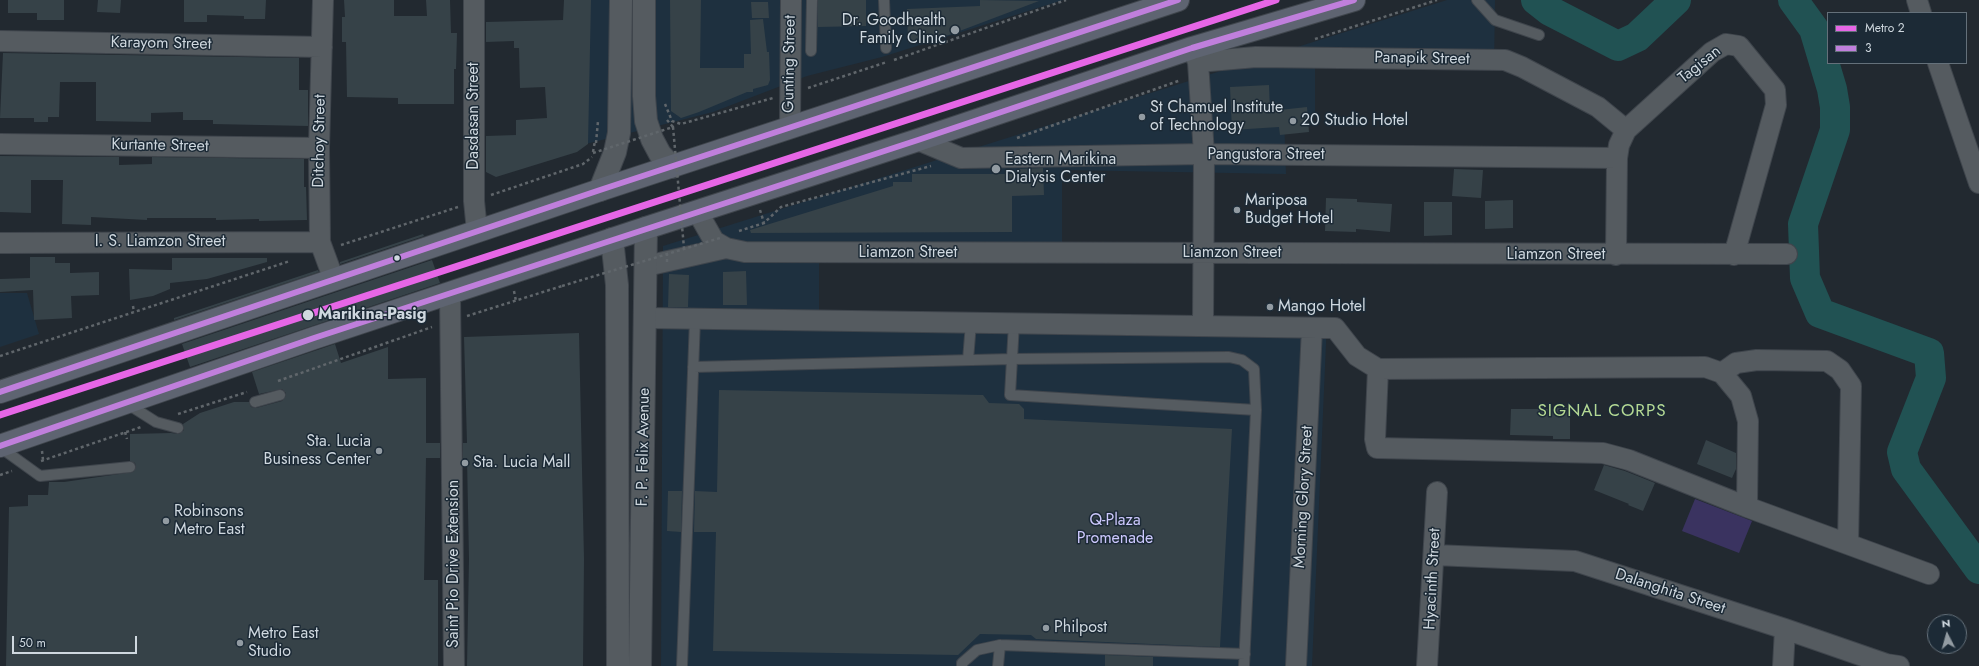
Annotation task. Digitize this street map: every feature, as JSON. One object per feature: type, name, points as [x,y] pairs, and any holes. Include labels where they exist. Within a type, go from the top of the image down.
[{"type":"main road","points":[[600,190],[615,152],[619,133],[621,0]]},
{"type":"main road","points":[[644,0],[644,96],[646,121],[652,139],[660,154],[672,167]]},
{"type":"main road","points":[[0,392],[600,190],[1178,0]]},
{"type":"main road","points":[[1196,61],[1210,33],[1315,0]]},
{"type":"main road","points":[[0,447],[314,338],[697,211],[918,140],[1196,61],[1354,0]]},
{"type":"main road","name":"F. P. Felix Avenue","points":[[640,666],[646,318],[646,228]]},
{"type":"main road","name":"F. P. Felix Avenue","points":[[612,239],[617,285],[618,666]]},
{"type":"main road","points":[[617,285],[620,276],[628,271],[646,271]]},
{"type":"street","name":"Ditchoy Street","points":[[323,0],[319,148],[320,242],[334,280]]},
{"type":"street","name":"Dasdasan Street","points":[[474,0],[474,201],[477,231]]},
{"type":"street","name":"Gunting Street","points":[[790,127],[791,0]]},
{"type":"street","points":[[1917,0],[1921,12]]},
{"type":"street","name":"Karayom Street","points":[[0,41],[322,47]]},
{"type":"street","name":"Tagisan","points":[[1616,255],[1617,158],[1619,145],[1626,130],[1712,52],[1726,44],[1739,46],[1775,90],[1776,105],[1734,255]]},
{"type":"street","name":"Panapik Street","points":[[1196,61],[1256,57],[1505,60],[1522,67],[1598,107],[1626,130]]},
{"type":"street","points":[[1196,61],[1204,154],[1203,326]]},
{"type":"street","points":[[1938,64],[1979,183]]},
{"type":"street","name":"Pangustora Street","points":[[918,140],[961,158],[1204,154],[1617,158]]},
{"type":"street","name":"Kurtante Street","points":[[0,144],[319,148]]},
{"type":"street","name":"Liamzon Street","points":[[697,211],[714,241],[727,238],[745,252],[1616,255],[1787,254]]},
{"type":"street","points":[[646,271],[727,238]]},
{"type":"street","name":"I. S. Liamzon Street","points":[[0,243],[320,242]]},
{"type":"street","name":"Saint Pio Drive Extension","points":[[450,294],[454,666]]},
{"type":"street","points":[[646,318],[1335,328],[1357,356],[1378,369],[1705,367],[1722,373],[1741,396],[1748,421],[1747,507]]},
{"type":"street","name":"Morning Glory Street","points":[[1296,666],[1312,328]]},
{"type":"street","points":[[1722,373],[1736,363],[1757,360],[1827,361],[1840,370],[1851,386],[1848,544]]},
{"type":"street","points":[[1378,369],[1374,439],[1377,448],[1603,453],[1629,460],[1747,507],[1929,574]]},
{"type":"street","name":"Hyacinth Street","points":[[1427,666],[1435,555],[1437,492]]},
{"type":"street","name":"Dalanghita Street","points":[[1435,555],[1575,561],[1784,628],[1891,665]]},
{"type":"street","points":[[1783,666],[1784,628]]},
{"type":"lane","points":[[811,51],[812,0]]},
{"type":"lane","points":[[884,0],[886,48]]},
{"type":"lane","points":[[1477,0],[1496,20],[1539,35]]},
{"type":"lane","points":[[682,666],[695,319]]},
{"type":"lane","points":[[968,360],[971,323]]},
{"type":"lane","points":[[1014,323],[1010,395],[1256,410]]},
{"type":"lane","points":[[693,367],[1012,358],[1229,357],[1242,360],[1254,369],[1256,410],[1244,666]]},
{"type":"lane","points":[[255,402],[280,395]]},
{"type":"lane","points":[[125,403],[156,422],[178,428]]},
{"type":"lane","points":[[0,447],[40,476],[130,466]]},
{"type":"lane","points":[[962,666],[962,663],[977,650],[1000,645],[1245,654]]},
{"type":"lane","points":[[998,666],[1000,645]]},
{"type":"path","points":[[664,103],[672,121],[681,124],[790,94],[889,62],[1066,0]]},
{"type":"path","points":[[1309,41],[1437,0]]},
{"type":"path","points":[[1013,139],[1196,61]]},
{"type":"path","points":[[598,122],[593,153],[673,128]]},
{"type":"path","points":[[668,122],[673,128],[684,248]]},
{"type":"path","points":[[516,301],[684,248],[727,238],[764,223],[781,207],[961,158]]},
{"type":"path","points":[[667,254],[667,262]]},
{"type":"path","points":[[272,265],[283,264]]},
{"type":"path","points":[[133,306],[134,312]]},
{"type":"path","points":[[125,432],[127,438]]},
{"type":"shaded area","points":[[566,0],[1063,0],[882,57],[807,76],[713,112],[558,151]]},
{"type":"shaded area","points":[[1447,0],[1495,0],[1494,70],[1315,67],[1315,115],[1284,116],[1286,174],[1062,170],[1062,247],[819,247],[819,312],[1327,321],[1312,666],[661,666],[663,246]]},
{"type":"shaded area","points":[[0,293],[27,293],[39,334],[0,347]]},
{"type":"shaded area","points":[[1695,499],[1752,521],[1739,553],[1682,531]]},
{"type":"building","points":[[8,0],[64,0],[64,20],[37,20],[37,13],[8,13]]},
{"type":"building","points":[[98,0],[121,0],[120,13],[97,12]]},
{"type":"building","points":[[184,0],[266,0],[265,19],[244,19],[244,16],[207,15],[207,22],[184,22]]},
{"type":"building","points":[[344,0],[394,0],[394,16],[427,16],[426,0],[450,0],[451,33],[457,33],[456,69],[454,69],[454,104],[398,104],[398,98],[347,97],[346,42],[342,42],[342,17],[345,17]]},
{"type":"building","points":[[564,0],[591,0],[588,144],[577,152],[496,177],[486,172],[486,136],[516,135],[516,120],[547,118],[545,87],[520,88],[519,48],[514,48],[514,41],[486,42],[486,22],[563,20]]},
{"type":"building","points":[[670,0],[701,0],[700,68],[744,68],[744,54],[751,54],[750,20],[763,19],[767,52],[769,52],[770,80],[768,85],[753,89],[753,92],[747,92],[681,118],[671,111]]},
{"type":"building","points":[[818,0],[866,0],[866,26],[818,27]]},
{"type":"building","points":[[980,0],[1039,1],[949,35],[908,43],[907,9],[980,6]]},
{"type":"building","points":[[751,2],[768,2],[769,18],[752,18]]},
{"type":"building","points":[[3,53],[299,58],[299,90],[308,90],[308,126],[213,124],[213,120],[183,120],[183,112],[151,113],[151,122],[96,121],[96,82],[60,82],[59,117],[48,117],[48,122],[34,122],[34,118],[0,118]]},
{"type":"building","points":[[1269,85],[1270,111],[1307,107],[1309,132],[1280,135],[1279,127],[1232,130],[1230,87]]},
{"type":"building","points":[[0,156],[119,157],[119,165],[152,164],[152,157],[304,159],[304,187],[306,187],[307,220],[259,221],[259,219],[216,220],[216,218],[147,218],[147,220],[91,217],[91,225],[62,224],[63,180],[31,180],[31,213],[0,212]]},
{"type":"building","points":[[1043,168],[1044,195],[1012,196],[1012,232],[751,233],[750,230],[893,186],[893,182],[912,182],[912,174],[1019,174],[1019,169]]},
{"type":"building","points":[[1454,169],[1483,170],[1481,198],[1452,196]]},
{"type":"building","points":[[1326,198],[1357,199],[1357,202],[1392,204],[1390,232],[1356,229],[1356,232],[1325,231]]},
{"type":"building","points":[[1513,200],[1513,228],[1485,229],[1485,201]]},
{"type":"building","points":[[1424,202],[1452,202],[1452,235],[1424,236]]},
{"type":"building","points":[[423,234],[424,236],[340,264],[340,262]]},
{"type":"building","points":[[30,257],[55,257],[55,263],[70,263],[70,273],[99,272],[99,295],[71,296],[72,318],[34,320],[33,290],[0,292],[0,279],[30,278]]},
{"type":"building","points":[[172,258],[267,258],[267,262],[207,279],[170,283],[170,289],[153,296],[130,300],[129,269],[172,270]]},
{"type":"building","points":[[432,260],[440,283],[190,367],[182,344]]},
{"type":"building","points":[[318,270],[319,272],[174,320],[174,318]]},
{"type":"building","points":[[746,271],[747,305],[723,305],[723,272]]},
{"type":"building","points":[[669,274],[689,275],[688,307],[668,307]]},
{"type":"building","points":[[579,333],[584,559],[583,666],[467,666],[469,559],[467,458],[463,458],[463,443],[467,443],[464,337]]},
{"type":"building","name":"Robinsons Metro East","points":[[335,344],[341,363],[388,347],[388,379],[426,378],[426,443],[440,443],[440,458],[426,458],[424,580],[438,580],[438,666],[6,666],[9,507],[28,506],[28,495],[48,495],[49,482],[64,482],[133,472],[136,467],[135,463],[130,461],[130,434],[179,434],[184,430],[183,424],[200,413],[234,402],[249,402],[251,407],[256,408],[282,401],[286,396],[286,393],[282,389],[259,394],[252,372]]},
{"type":"building","points":[[719,390],[983,395],[989,403],[1019,404],[1024,409],[1024,419],[1232,429],[1220,647],[1036,639],[1031,635],[980,634],[958,655],[713,651],[716,532],[694,532],[695,491],[717,492]]},
{"type":"building","points":[[1570,408],[1570,439],[1553,439],[1553,436],[1510,435],[1511,409]]},
{"type":"building","points":[[1706,440],[1736,453],[1736,469],[1732,478],[1697,464]]},
{"type":"building","points":[[1604,465],[1625,471],[1655,483],[1643,511],[1594,490]]},
{"type":"building","points":[[668,491],[682,491],[681,532],[667,531]]},
{"type":"building","points":[[1105,655],[1153,657],[1153,666],[1105,666]]},
{"type":"waterway","points":[[1536,0],[1550,11],[1618,46],[1637,37],[1676,0]]},
{"type":"waterway","points":[[1793,0],[1814,29],[1832,89],[1835,107],[1835,130],[1803,224],[1805,278],[1820,313],[1929,353],[1931,378],[1902,452],[1906,469],[1979,569]]},
{"type":"metro line","name":"2","points":[[0,415],[1276,0]]},
{"type":"transit line","name":"3","points":[[0,392],[600,190],[1178,0]]},
{"type":"transit line","name":"3","points":[[0,446],[314,338],[918,140],[1192,48],[1354,0]]},
{"type":"place","name":"Dr. Goodhealth Family Clinic","points":[[955,30]]},
{"type":"place","name":"St Chamuel Institute of Technology","points":[[1142,117]]},
{"type":"place","name":"20 Studio Hotel","points":[[1293,121]]},
{"type":"place","name":"Eastern Marikina Dialysis Center","points":[[996,169]]},
{"type":"place","name":"Mariposa Budget Hotel","points":[[1237,210]]},
{"type":"place","name":"Mango Hotel","points":[[1270,307]]},
{"type":"place","name":"Marikina-Pasig","points":[[308,315]]},
{"type":"place","name":"Sta. Lucia Business Center","points":[[379,451]]},
{"type":"place","name":"Sta. Lucia Mall","points":[[465,463]]},
{"type":"place","name":"Robinsons Metro East","points":[[166,521]]},
{"type":"place","name":"Philpost","points":[[1046,628]]},
{"type":"place","name":"Metro East Studio","points":[[240,643]]},
{"type":"district","name":"SIGNAL CORPS","points":[[1602,412]]},
{"type":"park label","name":"Q-Plaza Promenade","points":[[1115,530]]}]
